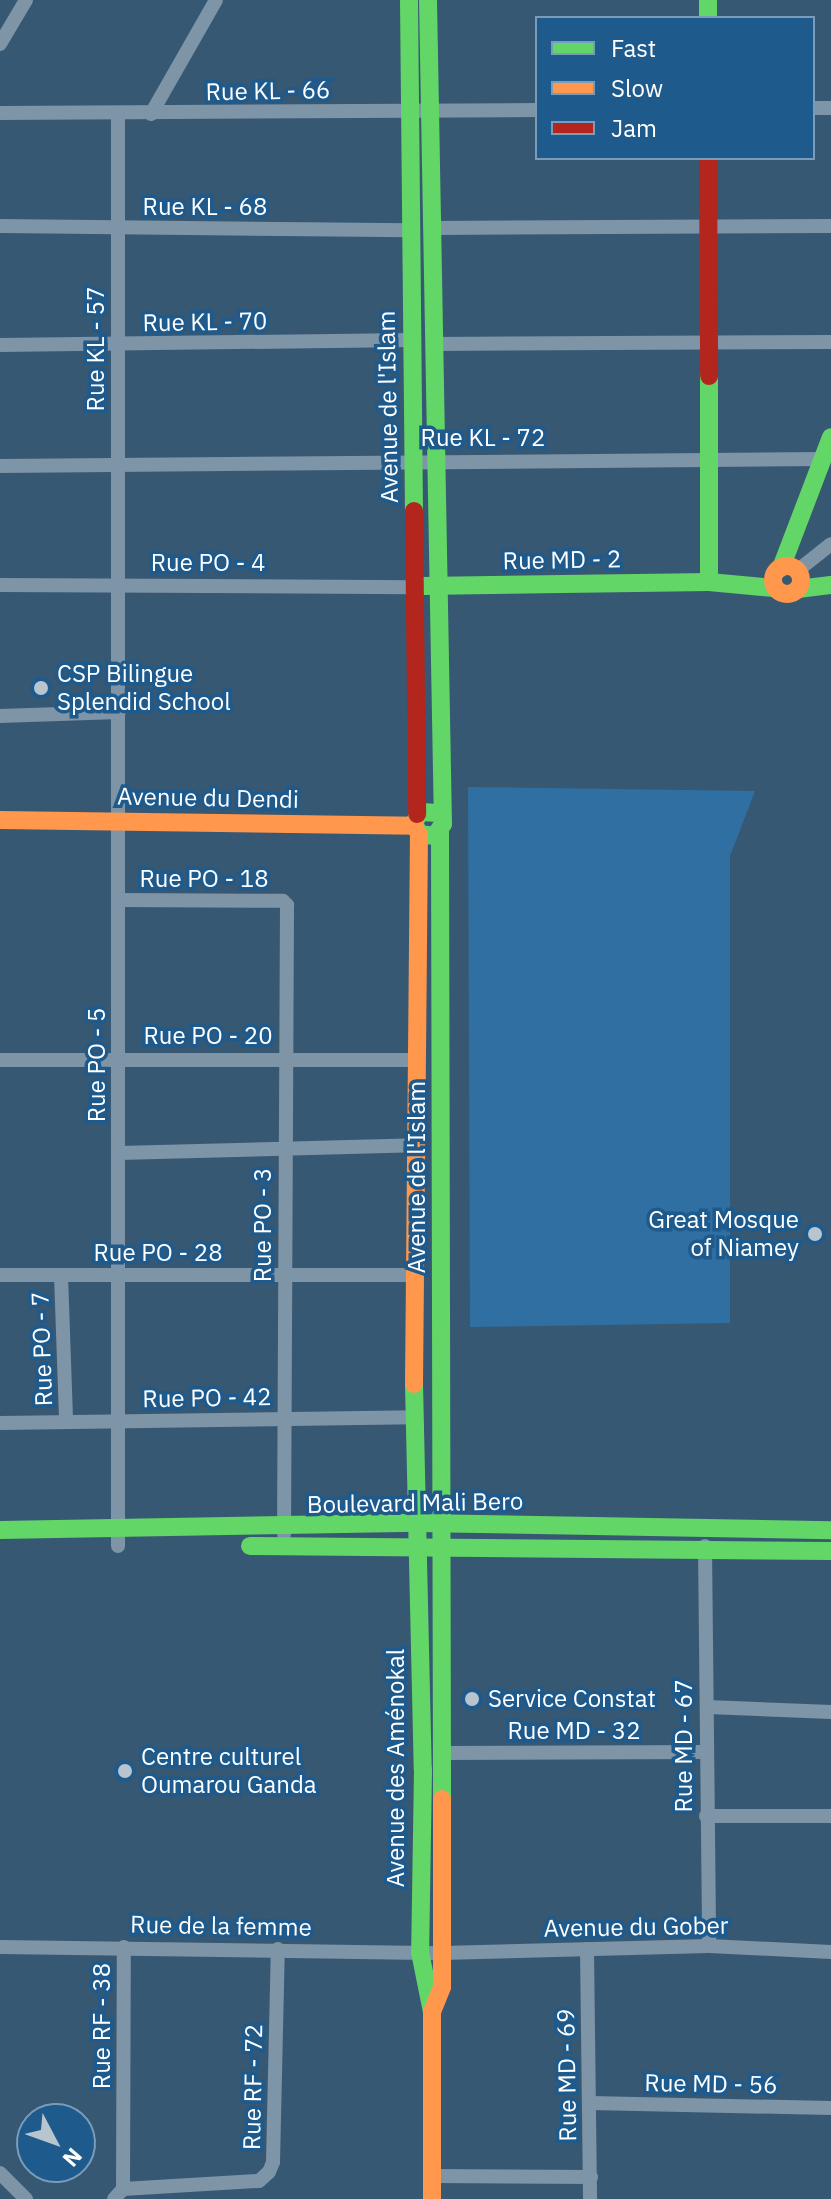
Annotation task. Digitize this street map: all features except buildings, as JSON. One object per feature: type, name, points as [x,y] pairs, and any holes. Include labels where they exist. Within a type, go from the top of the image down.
[{"type":"main road","name":"Avenue de l'Islam","points":[[409,0],[417,825],[417,1060],[412,1275],[417,1523]]},
{"type":"main road","name":"Avenue de l'Islam","points":[[428,0],[440,822],[441,1523]]},
{"type":"main road","points":[[708,160],[709,582]]},
{"type":"main road","points":[[788,575],[793,537],[831,437]]},
{"type":"main road","name":"Rue MD - 2","points":[[415,587],[709,582],[831,574]]},
{"type":"main road","name":"Rue MD - 2","points":[[788,575],[831,585]]},
{"type":"main road","points":[[430,809],[440,822],[428,838],[417,825],[430,809]]},
{"type":"main road","name":"Avenue du Dendi","points":[[0,820],[417,825]]},
{"type":"main road","name":"Boulevard Mali Bero","points":[[284,1538],[417,1523],[831,1530]]},
{"type":"main road","name":"Avenue des Aménokal","points":[[417,1523],[423,1770],[420,1952],[432,2012],[432,2199]]},
{"type":"main road","name":"Avenue des Aménokal","points":[[432,2012],[442,1987],[441,1523]]},
{"type":"main road","points":[[759,1549],[761,1527]]},
{"type":"main road","name":"Boulevard Mali Bero","points":[[0,1530],[118,1538]]},
{"type":"main road","name":"Boulevard Mali Bero","points":[[0,1545],[118,1538],[284,1538],[418,1546],[705,1546],[831,1551]]},
{"type":"main road","points":[[421,1704],[442,1704]]},
{"type":"main road","points":[[423,1770],[442,1762]]},
{"type":"street","points":[[0,44],[26,0]]},
{"type":"street","points":[[151,114],[216,0]]},
{"type":"street","name":"Rue KL - 66","points":[[0,113],[535,110]]},
{"type":"street","name":"Rue KL - 57","points":[[118,114],[120,584]]},
{"type":"street","name":"Rue KL - 68","points":[[0,226],[411,230]]},
{"type":"street","points":[[432,228],[831,226]]},
{"type":"street","name":"Rue KL - 70","points":[[0,345],[119,346],[411,340]]},
{"type":"street","points":[[434,344],[831,342]]},
{"type":"street","name":"Rue KL - 72","points":[[0,466],[413,460],[822,459]]},
{"type":"street","points":[[788,575],[831,546]]},
{"type":"street","name":"Rue PO - 5","points":[[118,1538],[120,584]]},
{"type":"street","name":"Rue PO - 4","points":[[0,585],[415,587]]},
{"type":"street","points":[[0,716],[119,712]]},
{"type":"street","name":"Rue PO - 18","points":[[119,900],[287,905]]},
{"type":"street","name":"Rue PO - 3","points":[[284,1538],[287,905]]},
{"type":"street","name":"Rue PO - 20","points":[[0,1060],[119,1057],[417,1060]]},
{"type":"street","points":[[119,1153],[416,1145]]},
{"type":"street","name":"Rue PO - 28","points":[[0,1275],[412,1275]]},
{"type":"street","name":"Rue PO - 7","points":[[61,1275],[66,1421]]},
{"type":"street","name":"Rue PO - 42","points":[[0,1423],[415,1417]]},
{"type":"street","name":"Rue MD - 67","points":[[705,1546],[709,1946]]},
{"type":"street","points":[[707,1707],[831,1712]]},
{"type":"street","name":"Rue MD - 32","points":[[442,1762],[706,1752]]},
{"type":"street","points":[[706,1816],[831,1816]]},
{"type":"street","name":"Avenue du Gober","points":[[442,1953],[709,1946],[831,1952]]},
{"type":"street","name":"Rue de la femme","points":[[0,1947],[442,1953]]},
{"type":"street","name":"Rue RF - 38","points":[[119,2194],[124,1947]]},
{"type":"street","name":"Rue RF - 72","points":[[119,2194],[259,2181],[269,2172],[273,2162],[278,1949]]},
{"type":"street","name":"Rue MD - 69","points":[[587,1949],[590,2199]]},
{"type":"street","name":"Rue MD - 56","points":[[590,2103],[831,2108]]},
{"type":"street","points":[[0,2173],[26,2199]]},
{"type":"street","points":[[431,2176],[591,2177]]},
{"type":"shaded area","points":[[468,787],[755,791],[730,856],[730,1323],[470,1327]]},
{"type":"traffic: fast","points":[[409,0],[414,511]]},
{"type":"traffic: fast","points":[[428,0],[443,824],[435,836],[419,834],[414,823],[420,812],[439,813]]},
{"type":"traffic: fast","points":[[708,0],[708,16]]},
{"type":"traffic: fast","points":[[709,376],[709,582]]},
{"type":"traffic: fast","points":[[781,568],[831,437]]},
{"type":"traffic: fast","points":[[423,586],[709,582],[774,588]]},
{"type":"traffic: fast","points":[[798,589],[831,585]]},
{"type":"traffic: fast","points":[[440,832],[442,1799]]},
{"type":"traffic: fast","points":[[414,1384],[423,1770],[420,1952],[432,2012]]},
{"type":"traffic: fast","points":[[0,1530],[417,1523],[831,1530]]},
{"type":"traffic: fast","points":[[250,1546],[831,1551]]},
{"type":"traffic: slow","points":[[787,566],[797,570],[801,580],[797,590],[787,594],[777,590],[773,580],[777,570],[787,566]]},
{"type":"traffic: slow","points":[[0,820],[415,826]]},
{"type":"traffic: slow","points":[[414,1384],[419,834]]},
{"type":"traffic: slow","points":[[432,2199],[432,2012],[442,1987],[442,1799]]},
{"type":"traffic: jam","points":[[708,160],[709,376]]},
{"type":"traffic: jam","points":[[414,511],[417,814]]},
{"type":"place","name":"CSP Bilingue Splendid School","points":[[41,688]]},
{"type":"place","name":"Great Mosque of Niamey","points":[[815,1234]]},
{"type":"place","name":"Service Constat","points":[[472,1699]]},
{"type":"place","name":"Centre culturel Oumarou Ganda","points":[[125,1771]]}]
